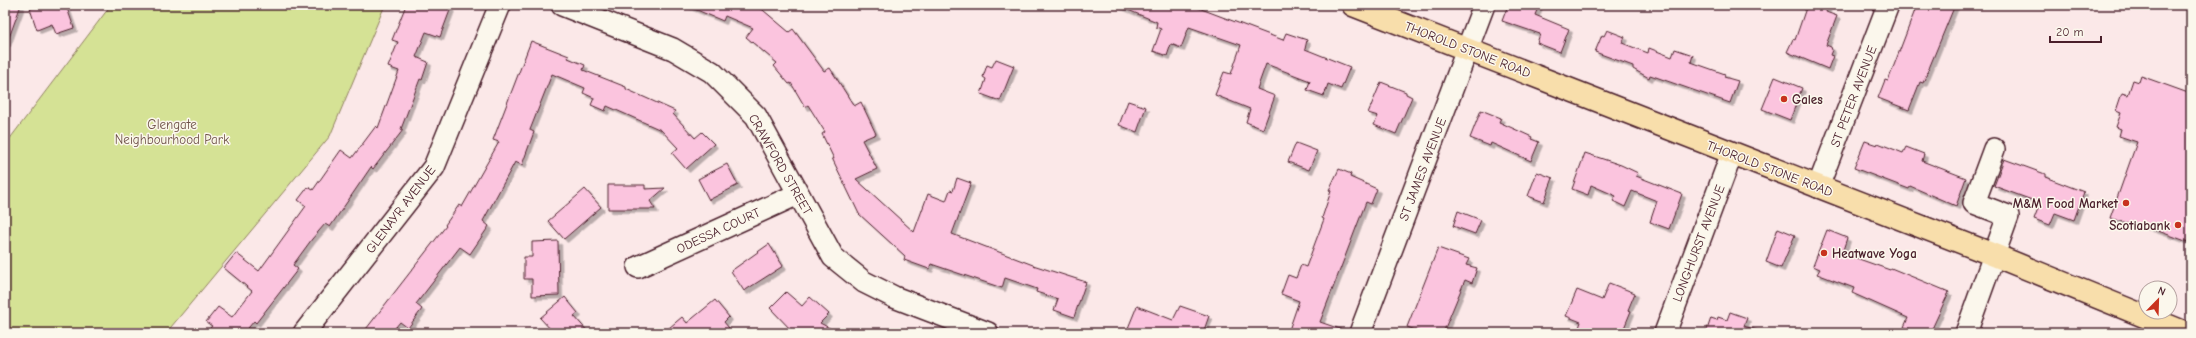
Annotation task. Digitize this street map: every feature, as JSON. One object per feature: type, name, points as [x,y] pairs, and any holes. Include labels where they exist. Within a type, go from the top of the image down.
[{"type":"main road","name":"THOROLD STONE ROAD","points":[[1353,5],[1994,255],[2186,333]]},
{"type":"street","name":"GLENAYR AVENUE","points":[[304,333],[434,167],[500,5]]},
{"type":"street","name":"CRAWFORD STREET","points":[[562,5],[672,49],[712,72],[756,116],[833,257],[864,282],[894,297],[988,333]]},
{"type":"street","name":"ST JAMES AVENUE","points":[[1360,333],[1484,5]]},
{"type":"street","name":"ST PETER AVENUE","points":[[1818,187],[1888,5]]},
{"type":"street","points":[[1966,333],[2008,216],[1974,203],[1994,149]]},
{"type":"street","name":"LONGHURST AVENUE","points":[[1665,333],[1732,154]]},
{"type":"street","name":"ODESSA COURT","points":[[638,267],[798,194]]},
{"type":"green space","name":"Glengate Neighbourhood Park","points":[[111,5],[385,5],[330,136],[166,333],[5,333],[5,145]]},
{"type":"building","points":[[5,5],[21,5],[7,43],[5,43]]},
{"type":"building","points":[[39,5],[66,5],[74,28],[56,34],[52,24],[37,30],[30,9]]},
{"type":"building","points":[[406,5],[452,5],[440,37],[426,32],[416,57],[428,62],[401,129],[403,130],[373,169],[371,167],[330,227],[325,224],[312,239],[293,265],[298,269],[256,323],[254,321],[244,333],[206,333],[212,326],[206,322],[218,307],[232,317],[252,291],[224,268],[236,253],[259,271],[306,206],[298,200],[308,187],[313,190],[341,150],[352,158],[376,126],[378,128],[399,71],[388,67],[398,42],[392,40]]},
{"type":"building","points":[[685,5],[757,5],[789,32],[793,29],[824,71],[830,68],[854,106],[861,102],[876,134],[862,140],[877,169],[856,179],[914,232],[928,194],[946,201],[950,190],[953,191],[957,178],[971,183],[952,234],[1033,265],[1086,282],[1074,317],[1054,310],[1058,299],[1036,292],[1037,289],[1005,278],[1002,288],[931,264],[929,269],[904,260],[905,256],[859,214],[822,134],[825,132],[808,105],[805,107],[791,83],[789,84],[774,66],[777,63],[746,37],[753,28],[725,16],[723,21]]},
{"type":"building","points":[[1116,5],[1197,5],[1196,7],[1283,40],[1286,33],[1307,40],[1305,49],[1350,67],[1341,89],[1328,84],[1324,96],[1307,90],[1310,81],[1266,64],[1257,89],[1275,96],[1263,129],[1246,122],[1250,109],[1215,95],[1224,72],[1231,74],[1241,45],[1189,27],[1181,48],[1171,44],[1167,56],[1153,51],[1161,29],[1156,27],[1157,22]]},
{"type":"building","points":[[1508,5],[1539,5],[1535,15],[1569,29],[1560,52],[1537,43],[1540,34],[1502,21]]},
{"type":"building","points":[[1807,5],[1828,5],[1826,12],[1837,16],[1826,45],[1831,47],[1832,50],[1830,55],[1833,56],[1828,69],[1787,52],[1793,39],[1795,40]]},
{"type":"building","points":[[1917,5],[1955,5],[1923,83],[1920,82],[1909,110],[1878,98],[1885,80],[1888,81]]},
{"type":"building","points":[[1607,30],[1625,37],[1622,43],[1648,53],[1649,48],[1672,57],[1675,49],[1693,55],[1691,62],[1725,74],[1724,77],[1738,81],[1730,103],[1650,75],[1649,78],[1633,69],[1633,66],[1595,52],[1602,35],[1604,36]]},
{"type":"building","points":[[531,41],[569,56],[568,58],[585,65],[583,70],[626,87],[626,89],[675,111],[673,114],[695,138],[702,132],[714,144],[686,169],[672,153],[678,148],[661,130],[607,106],[605,111],[591,105],[594,98],[583,93],[585,88],[552,74],[530,130],[534,132],[522,165],[515,162],[483,221],[489,226],[470,254],[460,247],[416,304],[422,309],[408,328],[400,322],[391,333],[363,333],[446,226],[445,225],[459,205],[462,207],[499,142],[493,140]]},
{"type":"building","points":[[996,59],[1014,66],[1000,101],[981,94],[986,79],[983,77],[987,65],[992,67]]},
{"type":"building","points":[[2141,76],[2191,94],[2191,243],[2139,224],[2138,226],[2110,218],[2137,142],[2119,136],[2121,129],[2116,127],[2121,113],[2116,111],[2122,93],[2128,95],[2133,80],[2139,82]]},
{"type":"building","points":[[1775,77],[1802,88],[1790,120],[1762,109]]},
{"type":"building","points":[[1381,82],[1406,92],[1406,94],[1412,97],[1396,134],[1374,125],[1378,116],[1368,113]]},
{"type":"building","points":[[1128,101],[1146,107],[1137,132],[1119,125]]},
{"type":"building","points":[[1481,110],[1501,118],[1499,122],[1532,137],[1531,139],[1539,142],[1531,161],[1491,143],[1490,146],[1470,138]]},
{"type":"building","points":[[1865,141],[1877,145],[1878,143],[1903,153],[1906,147],[1924,154],[1922,161],[1966,178],[1956,206],[1910,186],[1909,189],[1854,168]]},
{"type":"building","points":[[1296,143],[1317,151],[1309,170],[1288,162]]},
{"type":"building","points":[[1585,153],[1621,165],[1638,173],[1636,176],[1682,194],[1669,229],[1650,222],[1657,201],[1632,191],[1625,207],[1613,201],[1616,196],[1591,185],[1588,195],[1572,189]]},
{"type":"building","points":[[2004,159],[2045,174],[2045,177],[2084,192],[2074,220],[2055,213],[2050,225],[2034,219],[2040,203],[1994,186]]},
{"type":"building","points":[[727,164],[738,185],[709,200],[698,179]]},
{"type":"building","points":[[1339,169],[1351,174],[1350,177],[1377,189],[1371,204],[1366,202],[1320,322],[1346,331],[1345,333],[1288,333],[1299,301],[1281,294],[1288,275],[1296,278],[1301,265],[1306,267],[1324,219],[1322,218],[1331,191],[1329,190]]},
{"type":"building","points":[[1537,172],[1553,178],[1544,202],[1528,196]]},
{"type":"building","points":[[608,185],[645,185],[645,189],[665,188],[650,201],[655,209],[608,209]]},
{"type":"building","points":[[585,189],[601,207],[564,239],[548,221]]},
{"type":"building","points":[[1458,211],[1481,220],[1475,234],[1453,226]]},
{"type":"building","points":[[1778,228],[1795,235],[1781,268],[1766,262]]},
{"type":"building","points":[[1827,230],[1847,238],[1842,253],[1890,270],[1891,268],[1949,292],[1930,333],[1920,333],[1904,327],[1908,318],[1852,293],[1854,288],[1817,274],[1820,269],[1813,266]]},
{"type":"building","points":[[558,241],[559,295],[532,296],[532,279],[524,279],[524,257],[532,257],[532,242]]},
{"type":"building","points":[[769,244],[783,266],[744,291],[731,271]]},
{"type":"building","points":[[1438,248],[1469,259],[1466,265],[1477,268],[1472,283],[1465,280],[1443,333],[1424,333],[1407,327]]},
{"type":"building","points":[[1609,283],[1635,293],[1628,310],[1631,311],[1622,333],[1577,333],[1581,322],[1566,316],[1577,290],[1602,300]]},
{"type":"building","points":[[786,292],[802,306],[810,297],[829,314],[820,323],[839,333],[794,333],[770,308]]},
{"type":"building","points":[[565,297],[578,313],[574,316],[589,333],[554,333],[540,318]]},
{"type":"building","points":[[715,300],[729,317],[724,322],[733,333],[663,333],[682,317],[687,323]]},
{"type":"building","points":[[1137,306],[1173,320],[1180,306],[1209,316],[1203,333],[1126,333]]},
{"type":"building","points":[[1730,312],[1747,318],[1744,326],[1757,330],[1757,333],[1706,333],[1711,318],[1717,320],[1718,317],[1727,320]]},
{"type":"place","name":"Gales","points":[[1784,99]]},
{"type":"place","name":"M&M Food Market","points":[[2126,203]]},
{"type":"place","name":"Scotiabank","points":[[2178,225]]},
{"type":"place","name":"Heatwave Yoga","points":[[1824,253]]}]
